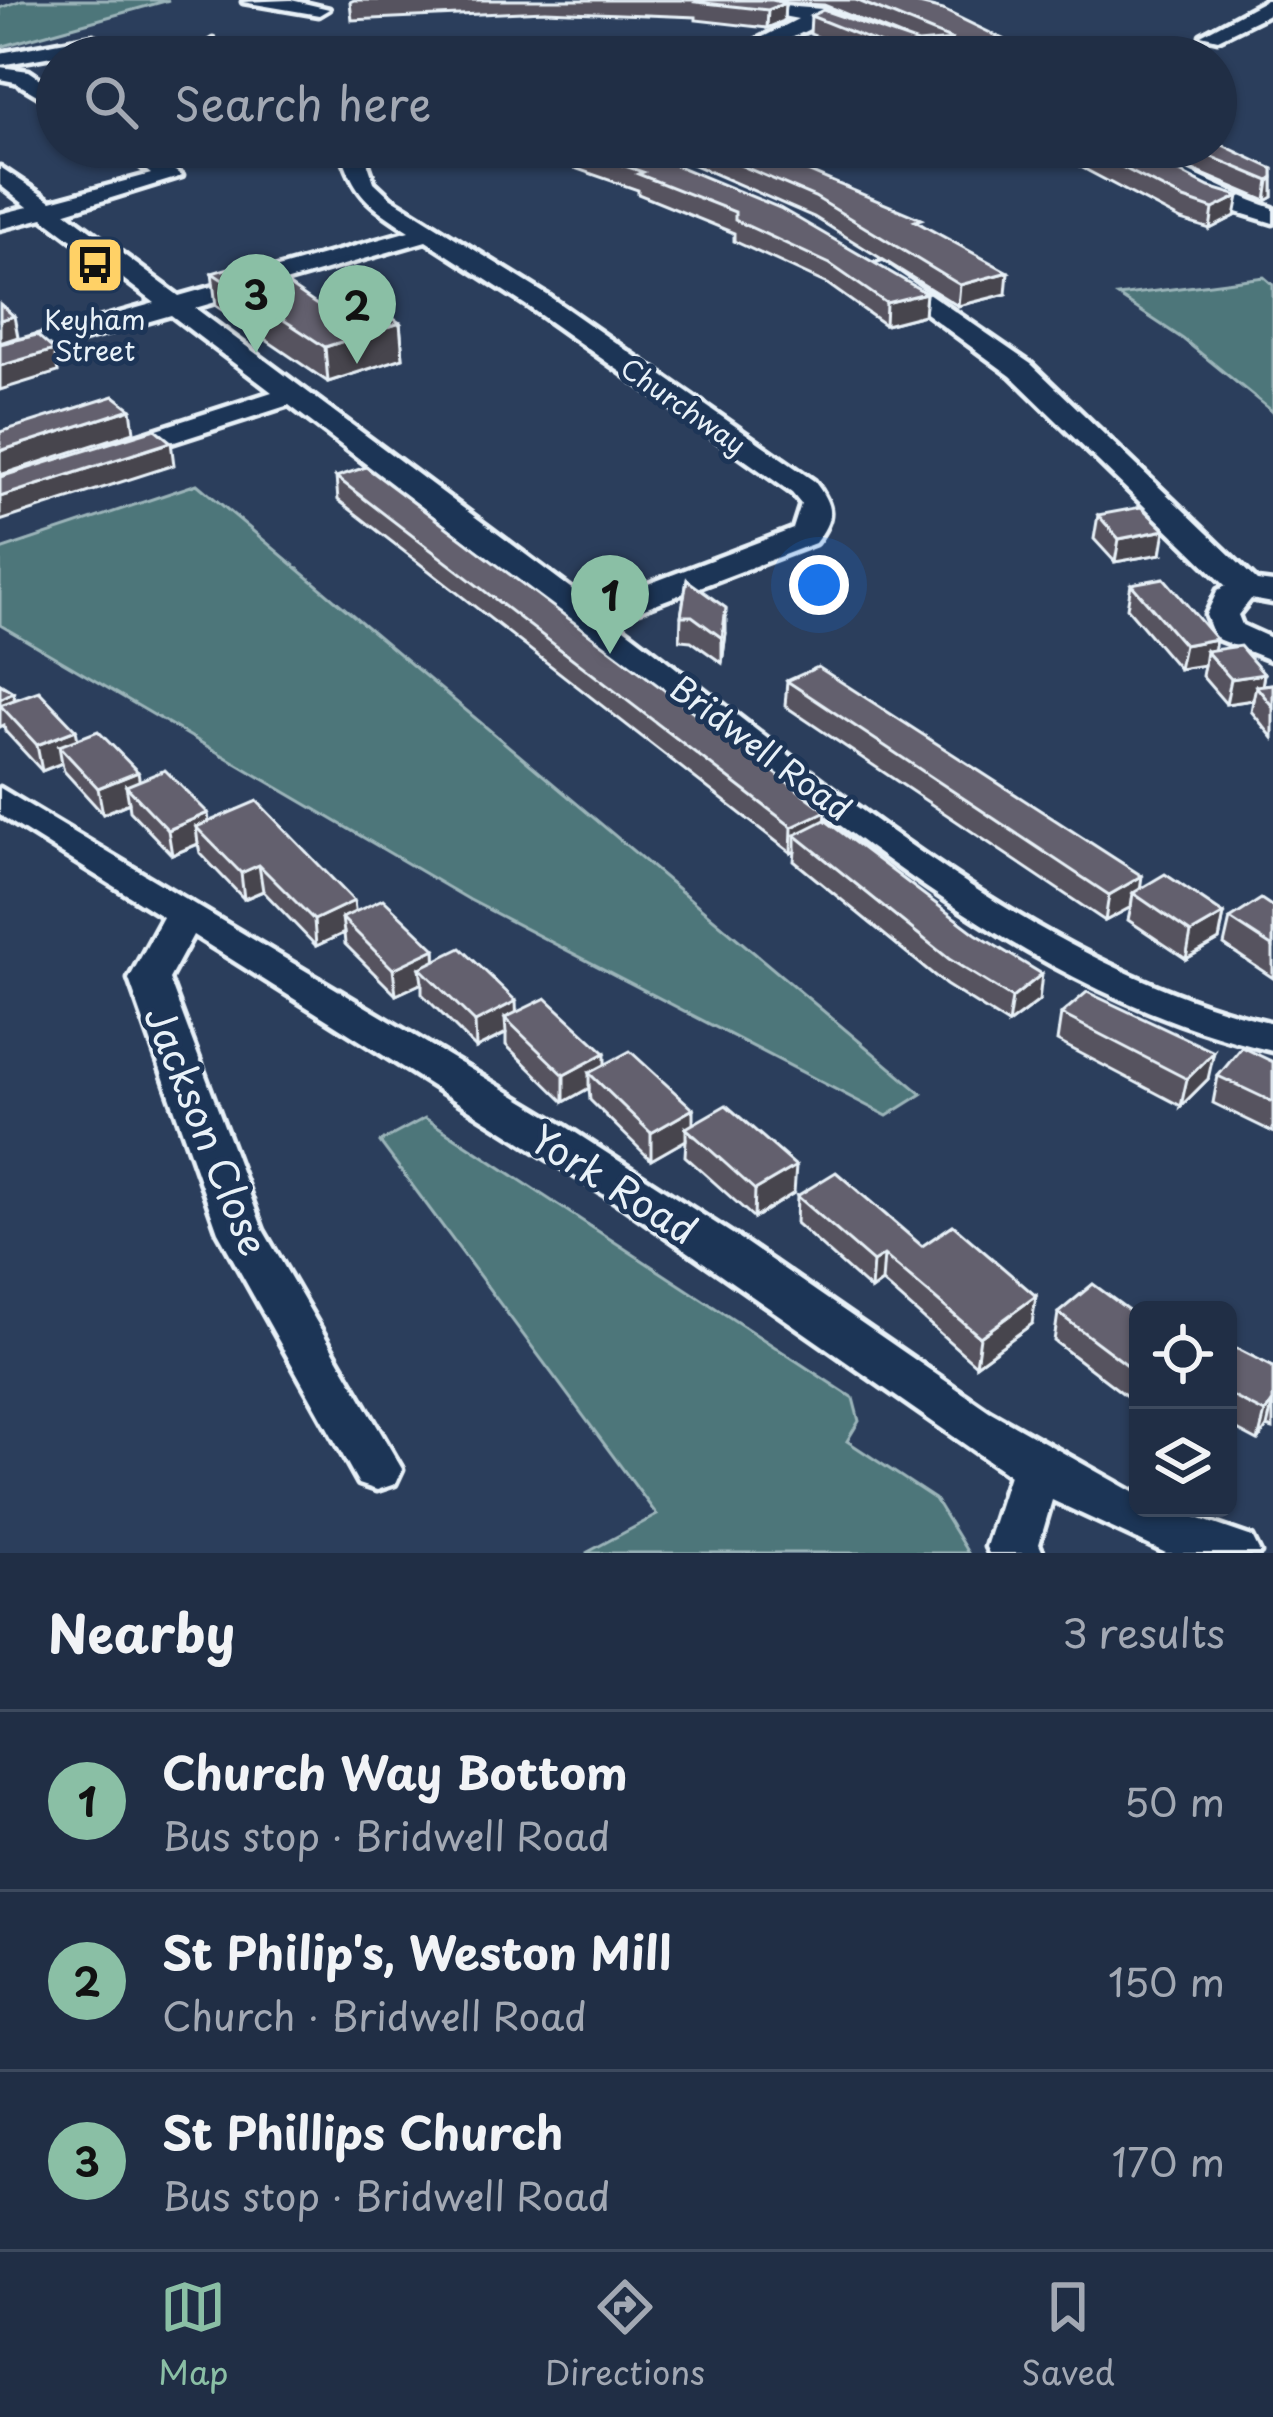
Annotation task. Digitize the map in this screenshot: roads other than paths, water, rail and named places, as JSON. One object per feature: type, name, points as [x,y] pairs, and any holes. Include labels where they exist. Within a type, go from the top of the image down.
[{"type":"street","points":[[253,2],[314,14],[340,0]]},
{"type":"street","points":[[711,0],[830,17],[880,36]]},
{"type":"street","points":[[785,36],[861,4]]},
{"type":"street","points":[[1211,35],[1273,4]]},
{"type":"street","points":[[0,59],[36,55]]},
{"type":"street","points":[[0,222],[170,176],[158,168]]},
{"type":"street","name":"Churchway","points":[[354,168],[362,184],[424,234],[538,301],[803,488],[816,504],[814,521],[804,536],[590,617]]},
{"type":"street","points":[[1155,168],[1216,198],[1273,216]]},
{"type":"street","name":"Bridwell Road","points":[[0,174],[297,393],[928,873],[1050,952],[1143,999],[1273,1037]]},
{"type":"street","points":[[0,356],[424,234]]},
{"type":"street","points":[[866,260],[956,317],[1022,370],[1260,591]]},
{"type":"street","points":[[88,461],[297,393]]},
{"type":"street","points":[[1260,591],[1229,597],[1222,615],[1227,631],[1273,651]]},
{"type":"street","name":"York Road","points":[[0,799],[728,1253],[1037,1468],[1190,1541],[1234,1553]]},
{"type":"street","name":"Jackson Close","points":[[184,914],[149,979],[241,1232],[377,1469]]},
{"type":"street","points":[[1017,1553],[1012,1547],[1037,1468]]},
{"type":"place","name":"Keyham Street","points":[[95,265]]},
{"type":"place","name":"St Phillips Church","points":[[256,353]]},
{"type":"place","name":"St Philip's, Weston Mill","points":[[357,364]]},
{"type":"place","name":"Church Way Bottom","points":[[610,654]]}]
